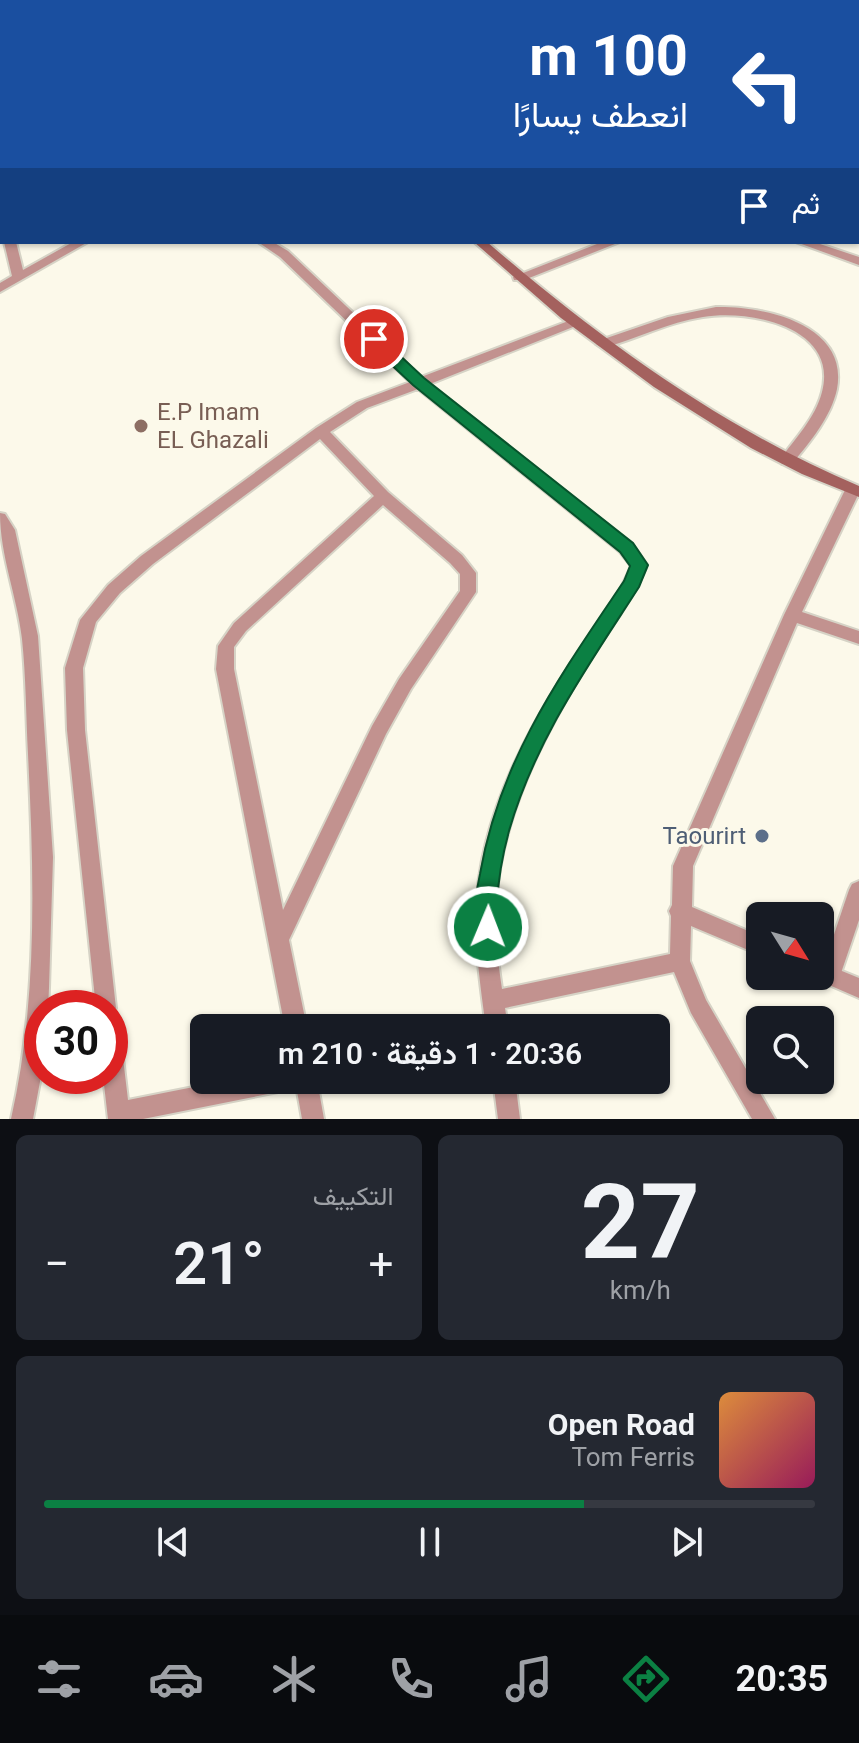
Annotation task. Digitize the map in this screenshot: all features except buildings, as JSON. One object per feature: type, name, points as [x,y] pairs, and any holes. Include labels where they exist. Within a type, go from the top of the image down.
[{"type":"main road","points":[[482,244],[576,323],[660,383],[787,460],[856,491]]},
{"type":"street","points":[[11,244],[19,277]]},
{"type":"street","points":[[0,288],[78,244]]},
{"type":"street","points":[[267,244],[284,254],[418,382],[626,548],[639,565],[632,583],[548,710],[521,768],[498,833],[486,903],[495,1014]]},
{"type":"street","points":[[519,277],[609,244]]},
{"type":"street","points":[[808,244],[859,261]]},
{"type":"street","points":[[603,344],[686,317],[717,311],[749,312],[783,320],[814,335],[833,351],[839,369],[835,390],[823,418],[787,460]]},
{"type":"street","points":[[104,990],[76,730],[74,668],[88,620],[114,589],[147,560],[321,431],[362,405],[576,323]]},
{"type":"street","points":[[279,939],[378,731],[405,684],[468,592],[468,573],[456,559],[383,496],[321,431]]},
{"type":"street","points":[[764,1119],[698,1006],[680,961],[679,911],[683,866],[792,615],[856,491]]},
{"type":"street","points":[[293,1014],[225,669],[226,646],[240,627],[383,496]]},
{"type":"street","points":[[0,518],[7,530],[30,636],[43,857],[39,988],[30,1083],[22,1119]]},
{"type":"street","points":[[792,615],[859,638]]},
{"type":"street","points":[[834,952],[859,890]]},
{"type":"street","points":[[679,911],[746,940]]},
{"type":"street","points":[[494,1001],[680,961]]},
{"type":"street","points":[[834,978],[859,988]]},
{"type":"street","points":[[116,1094],[118,1116],[219,1094]]},
{"type":"street","points":[[309,1094],[313,1119]]},
{"type":"street","points":[[507,1099],[519,1119]]},
{"type":"place","name":"E.P Imam EL Ghazali","points":[[141,426]]},
{"type":"place","name":"Taourirt","points":[[762,836]]},
{"type":"route","points":[[374,339],[418,382],[626,548],[639,565],[632,583],[548,710],[521,768],[498,833],[486,903],[488,927]]}]
